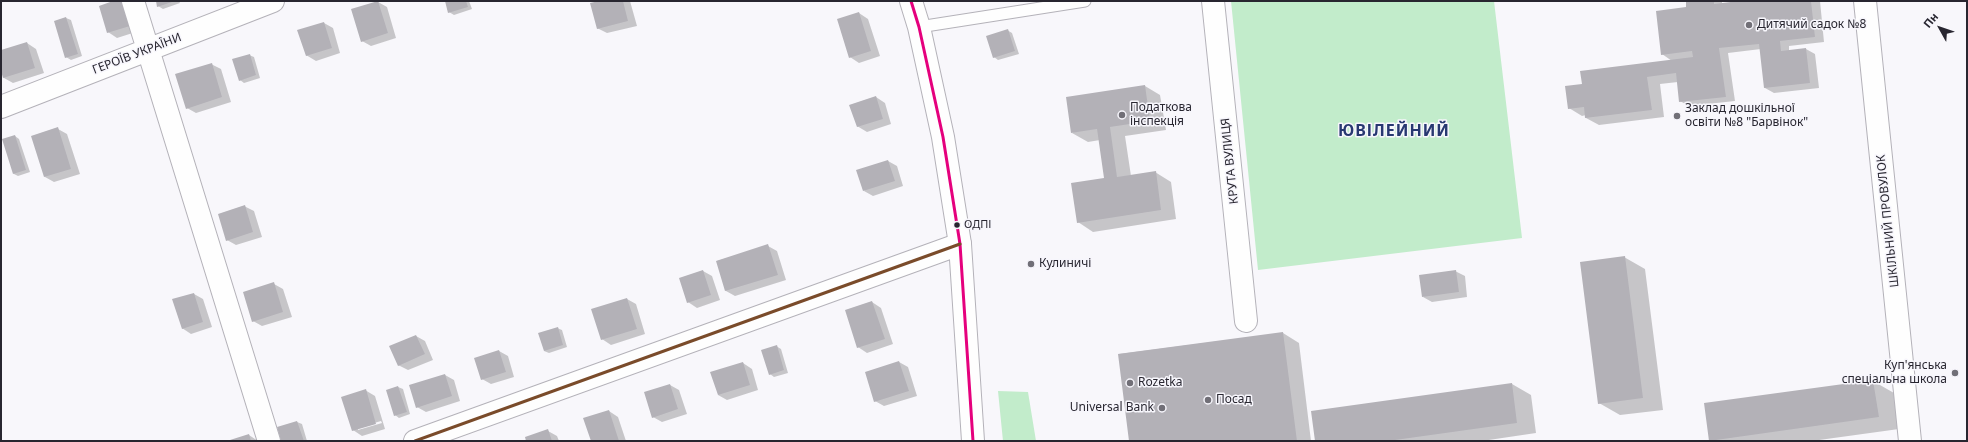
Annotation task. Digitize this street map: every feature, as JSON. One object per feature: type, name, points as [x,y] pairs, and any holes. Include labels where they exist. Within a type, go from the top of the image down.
[{"type":"street","points":[[133,1],[269,441]]},
{"type":"street","name":"ГЕРОЇВ УКРАЇНИ","points":[[1,107],[273,1]]},
{"type":"street","points":[[911,1],[920,27],[943,137],[960,244],[973,441]]},
{"type":"street","name":"КРУТА ВУЛИЦЯ","points":[[1213,1],[1246,321]]},
{"type":"street","name":"ШКІЛЬНИЙ ПРОВУЛОК","points":[[1866,1],[1910,441]]},
{"type":"street","points":[[415,441],[960,244]]},
{"type":"lane","points":[[920,27],[1085,1]]},
{"type":"green space","points":[[1231,1],[1494,1],[1522,238],[1258,270]]},
{"type":"green space","points":[[998,391],[1028,392],[1036,441],[1003,441]]},
{"type":"building","points":[[113,1],[123,1],[130,26],[107,33],[99,6]]},
{"type":"building","points":[[156,1],[175,1],[157,7]]},
{"type":"building","points":[[378,1],[388,33],[361,42],[351,9]]},
{"type":"building","points":[[445,1],[466,1],[468,7],[448,13]]},
{"type":"building","points":[[599,1],[623,1],[628,21],[597,29],[590,3]]},
{"type":"building","points":[[1686,1],[1714,1],[1714,4],[1739,1],[1811,1],[1815,37],[1780,41],[1781,51],[1806,48],[1810,83],[1764,88],[1759,44],[1719,48],[1726,97],[1679,102],[1676,73],[1647,77],[1652,110],[1585,118],[1584,107],[1568,109],[1565,86],[1582,84],[1580,71],[1693,57],[1692,51],[1661,55],[1656,11],[1686,7]]},
{"type":"building","points":[[859,12],[871,51],[849,58],[837,19]]},
{"type":"building","points":[[66,17],[78,54],[65,58],[54,21]]},
{"type":"building","points":[[324,22],[332,48],[306,56],[297,30]]},
{"type":"building","points":[[1008,29],[1015,51],[993,58],[986,36]]},
{"type":"building","points":[[27,42],[35,68],[3,78],[1,71],[1,50]]},
{"type":"building","points":[[250,54],[256,75],[239,81],[232,59]]},
{"type":"building","points":[[212,63],[222,97],[186,109],[175,74]]},
{"type":"building","points":[[1145,85],[1150,121],[1110,127],[1117,177],[1156,171],[1161,210],[1077,223],[1071,183],[1104,178],[1097,129],[1071,133],[1066,97]]},
{"type":"building","points":[[876,96],[883,119],[857,127],[849,105]]},
{"type":"building","points":[[58,127],[71,169],[44,177],[31,136]]},
{"type":"building","points":[[15,135],[26,170],[13,174],[2,139]]},
{"type":"building","points":[[888,160],[895,181],[863,191],[856,170]]},
{"type":"building","points":[[245,205],[253,232],[226,241],[218,214]]},
{"type":"building","points":[[768,244],[778,275],[725,291],[716,261]]},
{"type":"building","points":[[1625,256],[1643,398],[1598,404],[1580,262]]},
{"type":"building","points":[[703,270],[711,295],[687,303],[679,278]]},
{"type":"building","points":[[1456,270],[1459,292],[1422,297],[1419,275]]},
{"type":"building","points":[[274,282],[283,312],[252,322],[243,292]]},
{"type":"building","points":[[194,293],[203,322],[182,329],[172,299]]},
{"type":"building","points":[[627,298],[637,329],[601,340],[591,309]]},
{"type":"building","points":[[872,301],[885,339],[857,348],[845,310]]},
{"type":"building","points":[[558,327],[563,345],[544,351],[538,333]]},
{"type":"building","points":[[1283,332],[1297,441],[1129,441],[1118,354]]},
{"type":"building","points":[[416,335],[425,354],[398,366],[389,346]]},
{"type":"building","points":[[777,345],[784,370],[769,375],[761,350]]},
{"type":"building","points":[[499,350],[506,372],[481,380],[474,358]]},
{"type":"building","points":[[899,361],[909,391],[874,402],[865,372]]},
{"type":"building","points":[[743,362],[750,385],[718,395],[710,372]]},
{"type":"building","points":[[445,374],[452,396],[416,408],[409,385]]},
{"type":"building","points":[[1873,380],[1879,417],[1709,441],[1704,403]]},
{"type":"building","points":[[1512,383],[1517,423],[1388,441],[1315,441],[1311,411]]},
{"type":"building","points":[[670,384],[678,409],[652,418],[644,392]]},
{"type":"building","points":[[398,386],[407,412],[394,416],[386,390]]},
{"type":"building","points":[[366,389],[376,424],[352,431],[341,397]]},
{"type":"building","points":[[609,410],[619,441],[591,441],[583,418]]},
{"type":"building","points":[[297,421],[304,441],[281,441],[277,427]]},
{"type":"building","points":[[548,429],[552,441],[526,441],[525,437]]},
{"type":"building","points":[[249,434],[251,441],[230,441],[230,440]]},
{"type":"transit line","points":[[911,1],[919,27],[943,137],[960,244],[973,441]]},
{"type":"transit line","points":[[415,441],[960,244]]},
{"type":"place","name":"Дитячий садок №8","points":[[1749,25]]},
{"type":"place","name":"Податкова інспекція","points":[[1122,115]]},
{"type":"place","name":"Заклад дошкільної освіти №8 \"Барвінок\"","points":[[1677,116]]},
{"type":"place","name":"ОДПІ","points":[[957,225]]},
{"type":"place","name":"Кулиничі","points":[[1031,264]]},
{"type":"place","name":"Куп'янська спеціальна школа","points":[[1955,373]]},
{"type":"place","name":"Rozetka","points":[[1130,383]]},
{"type":"place","name":"Посад","points":[[1208,400]]},
{"type":"place","name":"Universal Bank","points":[[1162,408]]},
{"type":"district","name":"ЮВІЛЕЙНИЙ","points":[[1394,131]]}]
